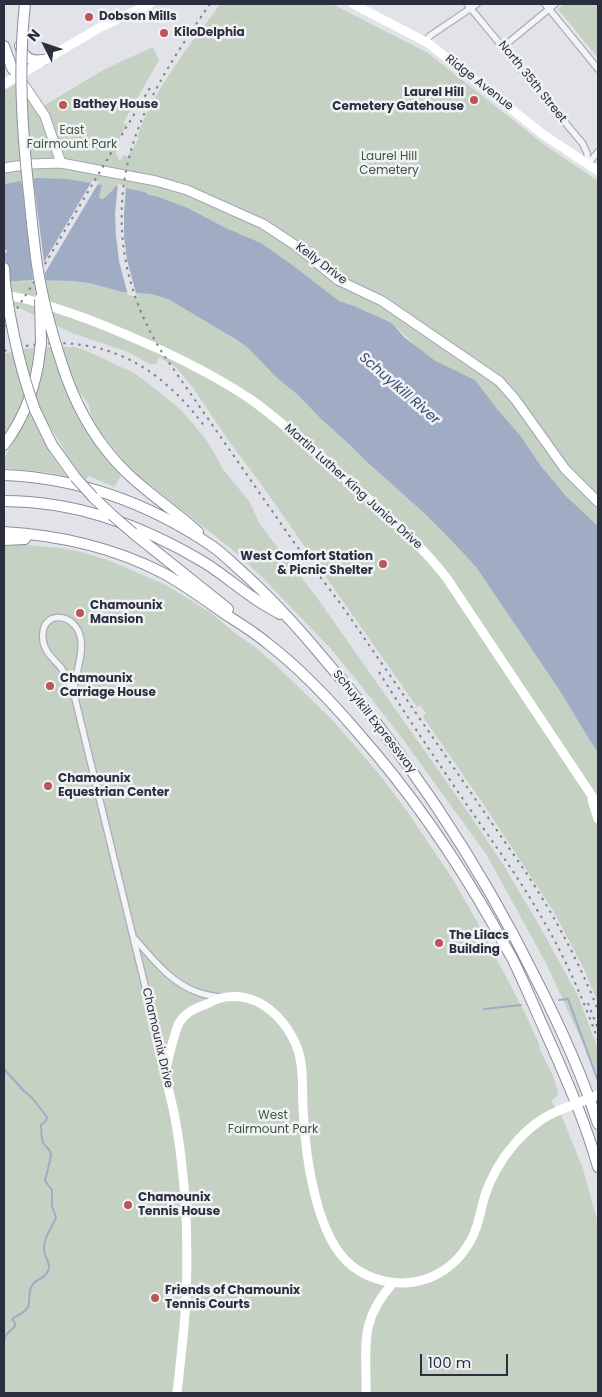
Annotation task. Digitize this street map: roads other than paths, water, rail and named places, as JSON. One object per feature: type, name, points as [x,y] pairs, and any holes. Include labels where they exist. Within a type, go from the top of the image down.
[{"type":"highway","points":[[18,75],[24,4]]},
{"type":"highway","points":[[4,445],[27,405],[35,382],[41,333],[39,277],[22,117],[21,53],[24,4]]},
{"type":"highway","points":[[20,45],[23,54],[29,59],[33,61],[43,60]]},
{"type":"highway","points":[[4,46],[12,68],[18,75]]},
{"type":"highway","points":[[4,268],[8,306],[25,382],[35,410],[52,445],[92,497],[133,533],[210,593],[266,642]]},
{"type":"highway","points":[[39,277],[54,339],[66,376],[79,407],[101,443],[128,474],[183,518],[213,547]]},
{"type":"highway","points":[[4,296],[5,284]]},
{"type":"highway","name":"Schuylkill Expressway","points":[[4,474],[45,478],[113,495],[158,514],[213,547],[251,580],[293,623],[389,738],[426,791],[476,869],[522,949],[546,998],[586,1087],[598,1124]]},
{"type":"highway","points":[[4,501],[45,504],[78,510],[111,519],[144,532],[205,563],[293,623]]},
{"type":"highway","name":"Schuylkill Expressway","points":[[4,532],[68,540],[104,550],[163,573],[266,642],[319,690],[369,745],[417,806],[461,870],[514,962],[569,1087],[592,1145],[598,1167]]},
{"type":"highway","points":[[4,540],[31,538],[68,540]]},
{"type":"main road","points":[[4,84],[98,28],[150,4]]},
{"type":"main road","name":"Ridge Avenue","points":[[353,4],[425,41],[544,135],[598,171]]},
{"type":"main road","points":[[18,75],[45,116],[61,163]]},
{"type":"main road","name":"Kelly Drive","points":[[4,168],[31,164],[61,163],[172,185],[254,219],[272,229],[296,245],[338,280],[382,301],[498,381],[515,399],[565,469],[598,502]]},
{"type":"main road","name":"Martin Luther King Junior Drive","points":[[4,296],[68,312],[131,336],[195,366],[225,383],[283,424],[405,531],[436,564],[598,805]]},
{"type":"main road","points":[[588,790],[598,819]]},
{"type":"main road","points":[[166,1071],[175,1034],[181,1020],[192,1010],[222,997],[243,998],[258,1002],[277,1016],[291,1035],[300,1057],[304,1122],[310,1172],[327,1233],[341,1255],[352,1265],[374,1278],[393,1283],[415,1281],[430,1277],[454,1262],[473,1236],[486,1194],[500,1164],[528,1130],[547,1116],[598,1095]]},
{"type":"main road","name":"Chamounix Drive","points":[[166,1071],[182,1161],[186,1230],[185,1314],[177,1393]]},
{"type":"main road","points":[[366,1393],[366,1343],[370,1318],[378,1302],[393,1283]]},
{"type":"street","points":[[425,41],[468,6],[477,4]]},
{"type":"street","points":[[503,47],[547,6],[555,4]]},
{"type":"street","name":"North 35th Street","points":[[468,6],[582,144],[588,164]]},
{"type":"street","points":[[547,6],[598,69]]},
{"type":"street","points":[[588,164],[598,152]]},
{"type":"street","name":"Chamounix Drive","points":[[73,690],[80,656],[80,635],[71,622],[58,617],[50,620],[44,627],[43,643],[47,652],[64,673],[73,690],[166,1071]]},
{"type":"street","points":[[133,938],[178,982],[196,992],[222,997]]},
{"type":"water","name":"Schuylkill River","points":[[37,178],[67,179],[102,185],[99,198],[103,199],[115,186],[145,192],[188,208],[224,227],[261,243],[339,301],[392,323],[404,337],[434,360],[475,380],[566,496],[598,526],[598,753],[558,688],[476,567],[424,513],[368,463],[298,395],[277,378],[248,348],[168,299],[151,294],[122,292],[89,283],[72,281],[30,280],[4,282],[4,253],[7,252],[4,250],[4,184]]},
{"type":"waterway","points":[[559,1000],[568,999],[598,1081]]},
{"type":"waterway","points":[[484,1009],[521,1005]]},
{"type":"waterway","points":[[4,1069],[33,1099],[47,1117],[46,1121],[41,1125],[43,1142],[51,1154],[45,1181],[52,1190],[52,1206],[56,1217],[46,1237],[44,1246],[49,1266],[48,1271],[31,1287],[28,1307],[12,1319],[15,1326],[6,1335],[4,1341]]},
{"type":"railway","points":[[210,4],[179,50],[151,98],[128,161],[123,189],[123,246],[128,274],[137,301],[148,328],[163,354],[293,541],[340,603],[527,874],[566,940],[598,1010]]},
{"type":"railway","points":[[4,327],[36,279],[151,86]]},
{"type":"railway","points":[[4,351],[49,343],[92,347],[113,352],[133,361],[152,373],[180,397],[206,428]]},
{"type":"railway","points":[[379,672],[539,913],[572,975],[598,1040]]},
{"type":"railway","points":[[588,1003],[598,1029]]},
{"type":"place","name":"Dobson Mills","points":[[89,17]]},
{"type":"place","name":"KiloDelphia","points":[[164,33]]},
{"type":"place","name":"Laurel Hill Cemetery Gatehouse","points":[[474,100]]},
{"type":"place","name":"Bathey House","points":[[63,105]]},
{"type":"place","name":"West Comfort Station & Picnic Shelter","points":[[383,564]]},
{"type":"place","name":"Chamounix Mansion","points":[[80,613]]},
{"type":"place","name":"Chamounix Carriage House","points":[[50,686]]},
{"type":"place","name":"Chamounix Equestrian Center","points":[[48,786]]},
{"type":"place","name":"The Lilacs Building","points":[[439,943]]},
{"type":"place","name":"Chamounix Tennis House","points":[[128,1205]]},
{"type":"place","name":"Friends of Chamounix Tennis Courts","points":[[155,1298]]},
{"type":"park label","name":"East Fairmount Park","points":[[72,138]]},
{"type":"park label","name":"Laurel Hill Cemetery","points":[[389,164]]},
{"type":"park label","name":"West Fairmount Park","points":[[273,1123]]}]
